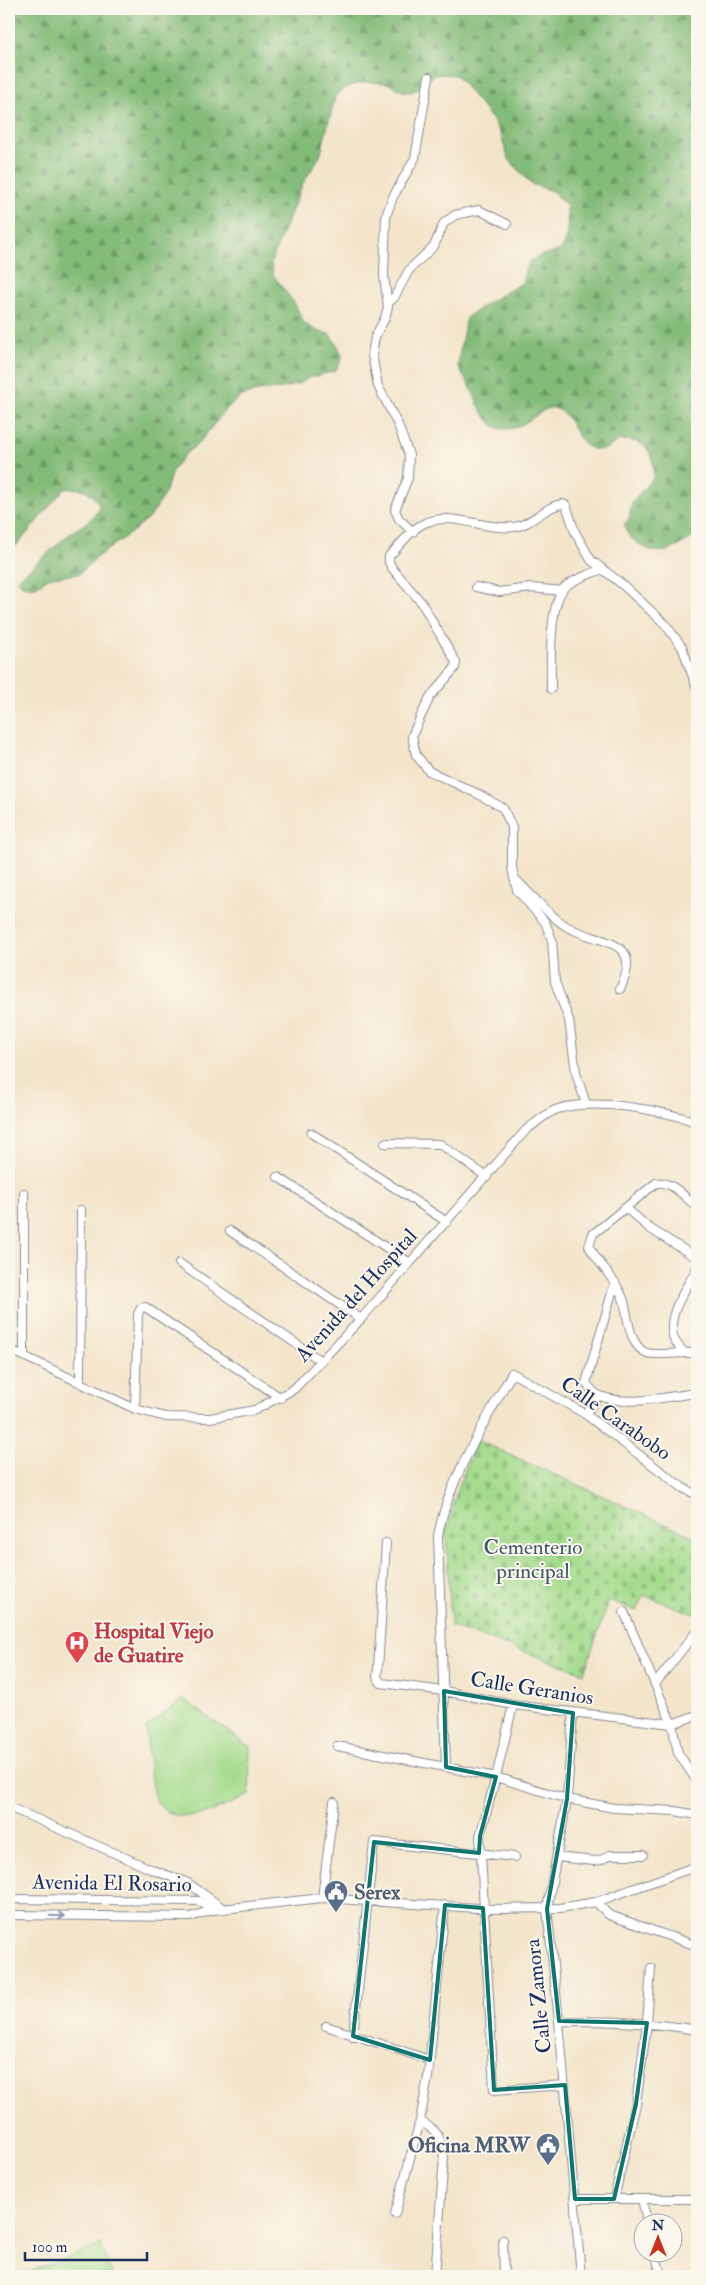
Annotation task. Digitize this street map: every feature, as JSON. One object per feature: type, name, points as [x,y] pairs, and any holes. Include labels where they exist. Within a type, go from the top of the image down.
[{"type":"street","points":[[413,532],[399,519],[396,510],[408,478],[410,455],[398,425],[378,386],[373,364],[375,337],[385,318],[388,303],[384,276],[386,216],[393,197],[415,158],[429,77]]},
{"type":"street","points":[[388,303],[394,298],[408,270],[434,246],[444,223],[450,218],[479,210],[507,224]]},
{"type":"street","points":[[586,1104],[576,1073],[569,1020],[555,982],[552,940],[545,922],[518,890],[512,868],[512,827],[503,808],[429,771],[416,755],[412,736],[430,697],[455,668],[456,662],[421,602],[389,562],[389,556],[423,524],[446,519],[495,527],[516,527],[562,504],[566,506],[575,532],[591,560],[623,585],[665,624],[682,647],[697,688]]},
{"type":"street","points":[[551,689],[551,634],[562,591],[567,585],[602,569]]},
{"type":"street","points":[[476,587],[499,592],[532,588],[562,591]]},
{"type":"street","points":[[514,878],[565,925],[609,941],[622,948],[628,962],[626,977],[620,990]]},
{"type":"street","name":"Avenida del Hospital","points":[[9,1349],[135,1409],[166,1417],[210,1418],[255,1410],[281,1398],[294,1389],[447,1222],[526,1130],[556,1109],[586,1104],[668,1113],[697,1122]]},
{"type":"street","points":[[311,1133],[447,1222]]},
{"type":"street","points":[[385,1143],[440,1144],[487,1177]]},
{"type":"street","points":[[278,1177],[410,1263]]},
{"type":"street","points":[[697,1208],[670,1185],[661,1182],[656,1183],[593,1234],[589,1246],[596,1260],[615,1282],[623,1300],[632,1334],[638,1347],[647,1353],[697,1353]]},
{"type":"street","points":[[24,1193],[24,1356]]},
{"type":"street","points":[[626,1208],[649,1228],[697,1258]]},
{"type":"street","points":[[80,1383],[81,1210]]},
{"type":"street","points":[[230,1231],[361,1318]]},
{"type":"street","points":[[179,1263],[321,1360]]},
{"type":"street","points":[[684,1352],[673,1338],[672,1324],[675,1311],[697,1268]]},
{"type":"street","points":[[615,1282],[586,1383],[598,1396],[632,1400],[696,1395]]},
{"type":"street","points":[[135,1409],[138,1314],[145,1307],[281,1398]]},
{"type":"street","name":"Calle Carabobo","points":[[444,1691],[438,1536],[442,1513],[479,1433],[512,1373],[585,1414],[683,1488],[697,1495]]},
{"type":"street","points":[[585,1414],[598,1396]]},
{"type":"street","name":"Calle Geranios","points":[[386,1543],[377,1677],[380,1683],[444,1691],[513,1705],[672,1724]]},
{"type":"street","points":[[624,1612],[672,1724],[678,1753],[697,1781]]},
{"type":"street","points":[[654,1684],[697,1631]]},
{"type":"street","points":[[444,1691],[446,1767]]},
{"type":"street","points":[[513,1705],[480,1836],[479,1853],[494,2090],[565,2085]]},
{"type":"street","name":"Calle Zamora","points":[[574,1713],[567,1800],[547,1909],[565,2085],[581,2276]]},
{"type":"street","points":[[672,1724],[697,1715]]},
{"type":"street","points":[[336,1746],[496,1777],[567,1800],[614,1808],[675,1811],[697,1815]]},
{"type":"street","points":[[322,1898],[334,1802]]},
{"type":"street","points":[[9,1807],[153,1870],[188,1883],[224,1909]]},
{"type":"street","points":[[352,2036],[369,1902],[374,1842],[515,1857]]},
{"type":"street","points":[[556,1857],[594,1861],[601,1860],[610,1855],[643,1855]]},
{"type":"street","name":"Avenida El Rosario","points":[[9,1915],[196,1916],[213,1910],[322,1898],[483,1908],[547,1909],[596,1902],[697,1866]]},
{"type":"street","name":"Avenida El Rosario","points":[[9,1899],[199,1901],[213,1910]]},
{"type":"street","points":[[596,1902],[609,1915],[697,1946]]},
{"type":"street","points":[[395,2214],[420,2122],[430,2060],[445,1905]]},
{"type":"street","points":[[614,2199],[636,2104],[647,2023],[651,1968]]},
{"type":"street","points":[[559,2021],[647,2023],[697,2030]]},
{"type":"street","points":[[326,2026],[430,2060]]},
{"type":"street","points":[[420,2122],[435,2130],[441,2137],[444,2156],[435,2276]]},
{"type":"street","points":[[575,2199],[697,2199]]},
{"type":"street","points":[[642,2199],[645,2212]]},
{"type":"street","points":[[502,2240],[504,2276]]},
{"type":"street","points":[[657,2262],[660,2276]]},
{"type":"highlighted area","points":[[444,1691],[573,1713],[567,1799],[547,1909],[559,2021],[647,2023],[636,2104],[614,2199],[575,2199],[565,2085],[494,2090],[483,1908],[445,1905],[430,2060],[353,2036],[374,1842],[479,1853],[480,1836],[496,1777],[446,1767]]},
{"type":"green space","points":[[9,9],[697,9],[697,535],[674,548],[661,552],[645,548],[628,534],[625,523],[629,519],[632,502],[654,477],[650,454],[643,445],[637,442],[620,440],[607,448],[596,450],[588,447],[577,434],[567,417],[561,411],[554,408],[544,410],[519,426],[503,429],[492,424],[482,412],[458,366],[466,318],[522,283],[526,269],[532,260],[561,249],[567,236],[567,206],[552,191],[531,184],[508,158],[501,135],[492,119],[456,75],[438,75],[433,76],[417,89],[410,92],[378,82],[351,85],[335,97],[320,156],[302,185],[271,262],[273,275],[295,304],[304,323],[317,331],[329,334],[337,344],[342,356],[335,371],[308,378],[301,383],[279,389],[256,391],[240,397],[226,409],[199,443],[185,454],[172,471],[165,493],[151,516],[97,557],[79,574],[50,577],[34,587],[22,585],[17,580],[72,532],[90,520],[99,510],[99,504],[92,495],[84,490],[64,489],[17,545],[9,549]]},
{"type":"green space","name":"Cementerio principal","points":[[477,1440],[697,1538],[697,1615],[643,1595],[636,1611],[609,1600],[584,1673],[451,1626],[446,1532],[457,1491]]},
{"type":"green space","points":[[183,1699],[250,1747],[249,1795],[214,1811],[187,1817],[175,1815],[164,1810],[156,1800],[150,1776],[146,1728]]},
{"type":"green space","points":[[101,2245],[113,2276],[25,2276],[24,2274]]},
{"type":"place","name":"Hospital Viejo de Guatire","points":[[77,1664]]},
{"type":"place","name":"Serex","points":[[336,1913]]},
{"type":"place","name":"Oficina MRW","points":[[548,2166]]}]
